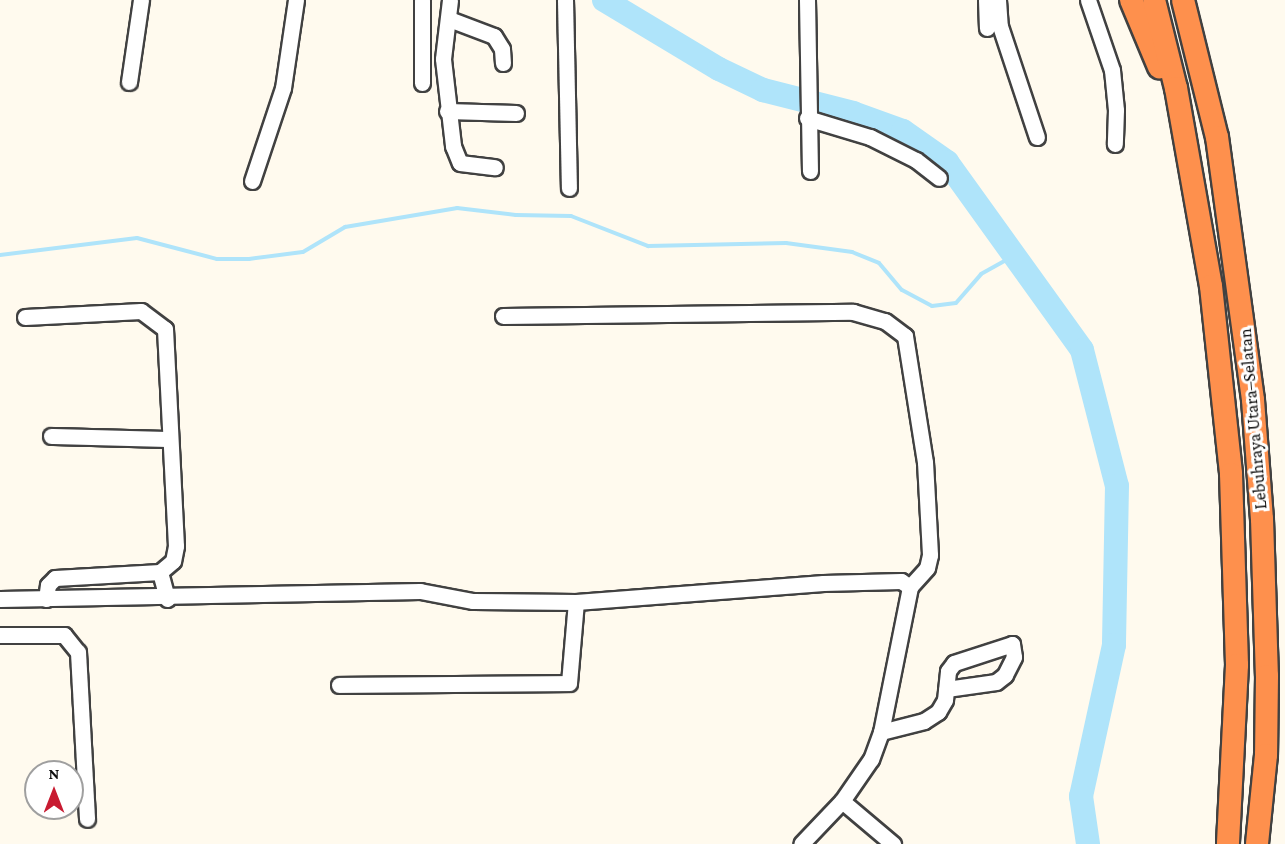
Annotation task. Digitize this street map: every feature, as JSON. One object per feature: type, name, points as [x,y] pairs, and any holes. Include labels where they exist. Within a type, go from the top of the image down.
[{"type":"highway","points":[[1131,0],[1181,118]]},
{"type":"highway","name":"Lebuhraya Utara–Selatan","points":[[1154,0],[1181,118],[1211,286],[1235,538],[1236,731],[1228,844]]},
{"type":"highway","name":"Lebuhraya Utara–Selatan","points":[[1183,0],[1217,137],[1253,400],[1262,519],[1267,676],[1266,755],[1257,844]]},
{"type":"street","points":[[129,82],[141,0]]},
{"type":"street","points":[[252,181],[283,88],[296,0]]},
{"type":"street","points":[[422,0],[422,83]]},
{"type":"street","points":[[450,0],[450,19],[443,59],[447,111],[456,160],[464,165],[495,167]]},
{"type":"street","points":[[565,0],[569,188]]},
{"type":"street","points":[[807,0],[807,113],[810,171]]},
{"type":"street","points":[[986,0],[987,28]]},
{"type":"street","points":[[999,0],[1000,26],[1037,137]]},
{"type":"street","points":[[1088,0],[1112,70],[1116,110],[1115,144]]},
{"type":"street","points":[[450,19],[494,36],[502,49],[503,63]]},
{"type":"street","points":[[447,111],[516,113]]},
{"type":"street","points":[[807,113],[870,136],[916,160],[939,178]]},
{"type":"street","points":[[25,317],[141,311],[153,317],[165,329],[176,546],[173,561],[160,572],[55,578],[48,585],[46,599]]},
{"type":"street","points":[[503,316],[853,312],[899,328],[908,343],[925,462],[930,531],[927,568],[910,587],[881,732],[871,759],[842,801],[801,844]]},
{"type":"street","points":[[51,436],[169,439]]},
{"type":"street","points":[[160,572],[167,598]]},
{"type":"street","points":[[0,599],[167,598],[420,591],[474,601],[576,602],[822,583],[890,581],[910,587]]},
{"type":"street","points":[[339,685],[569,683],[576,602]]},
{"type":"street","points":[[0,635],[64,635],[78,652],[87,819]]},
{"type":"street","points":[[881,732],[924,721],[938,712],[946,689]]},
{"type":"street","points":[[842,801],[893,844]]},
{"type":"waterway","points":[[604,0],[719,69],[763,90],[853,113],[903,131],[947,162],[1082,350],[1117,486],[1114,645],[1081,796],[1088,844]]},
{"type":"waterway","points":[[0,255],[137,238],[217,259],[249,259],[303,252],[345,227],[457,208],[516,215],[571,216],[648,246],[786,243],[852,252],[879,263],[902,290],[932,306],[956,303],[981,274],[1013,256]]}]
